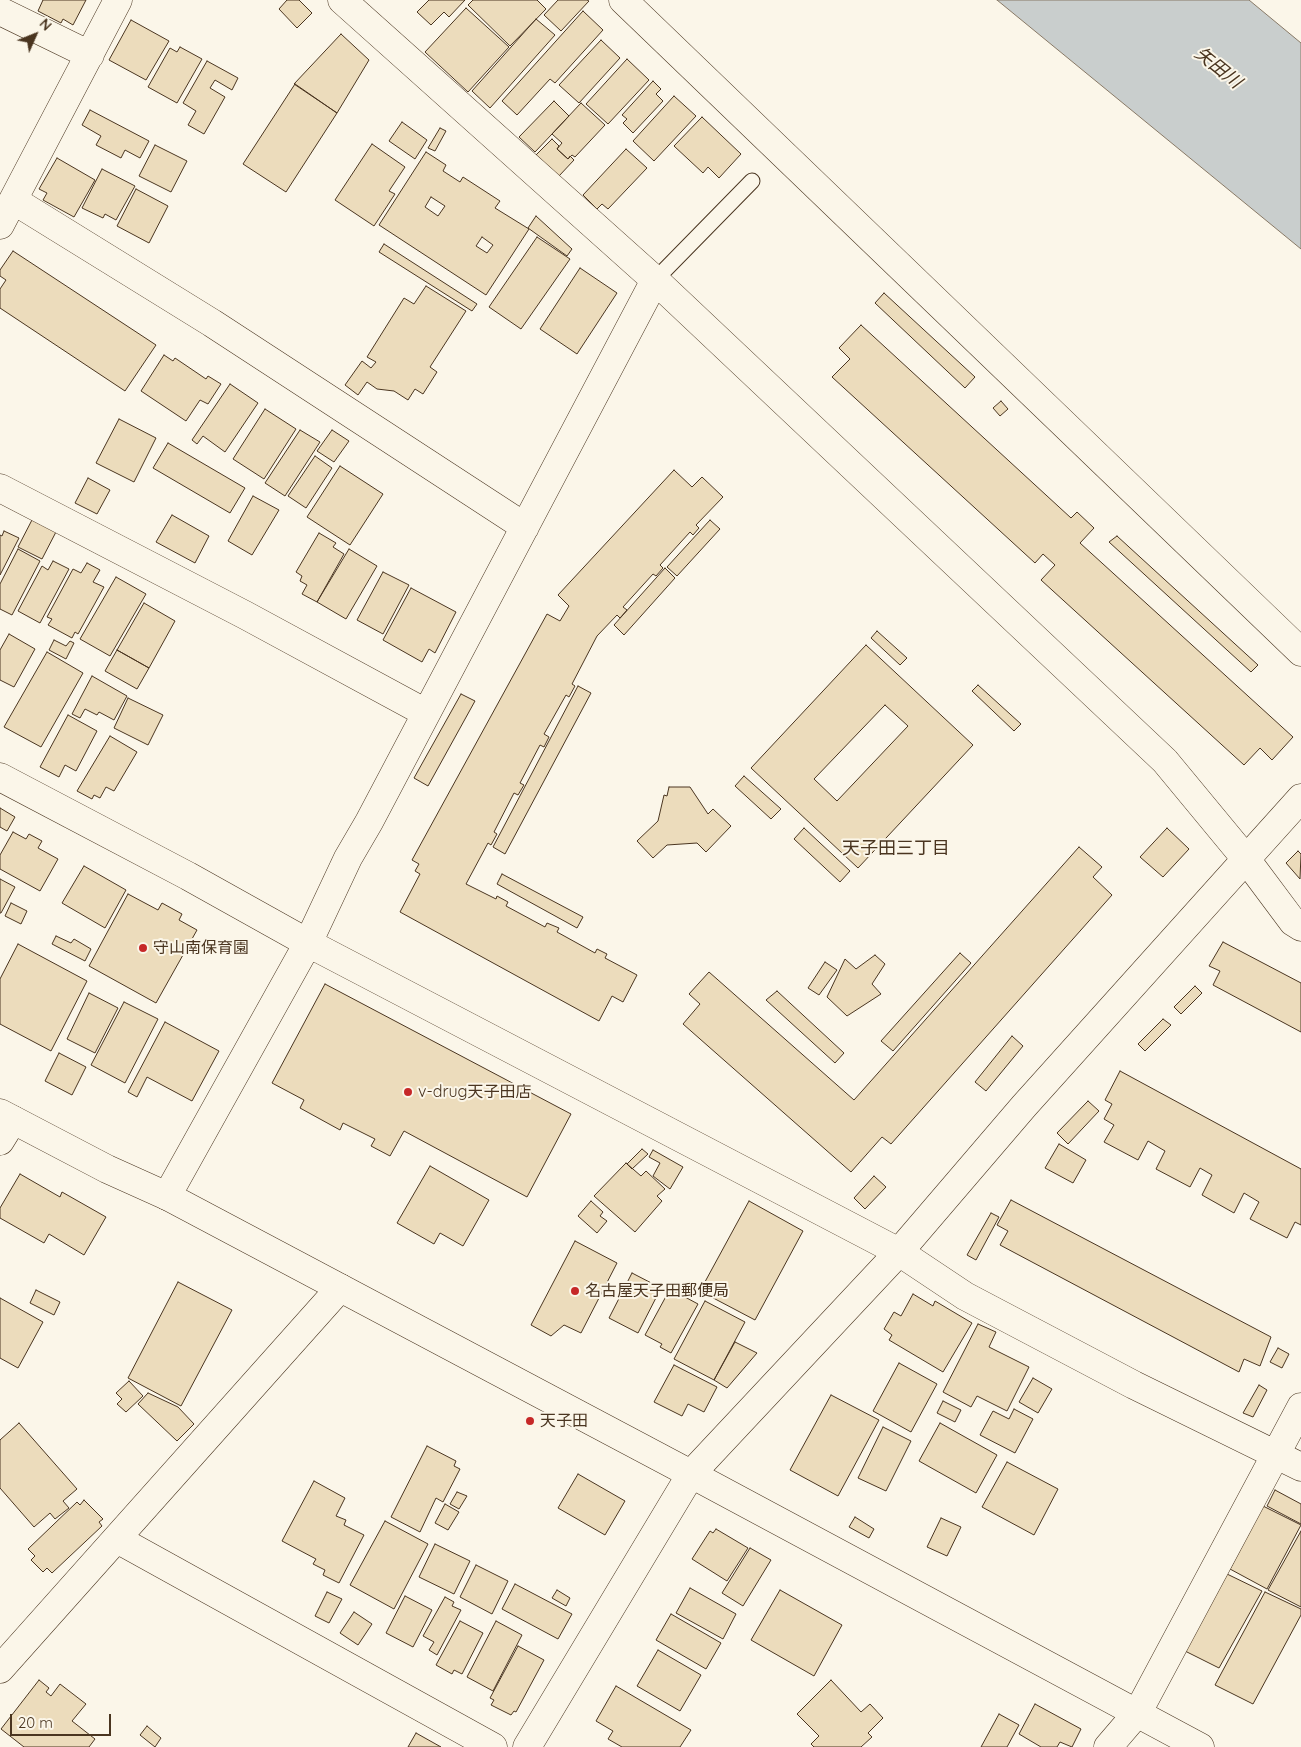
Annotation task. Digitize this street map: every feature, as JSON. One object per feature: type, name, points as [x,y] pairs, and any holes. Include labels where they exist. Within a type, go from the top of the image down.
[{"type":"street","points":[[0,226],[118,0]]},
{"type":"street","points":[[342,0],[655,280],[1165,761],[1246,859],[1293,922],[1301,926]]},
{"type":"street","points":[[623,0],[1301,652]]},
{"type":"street","points":[[0,11],[90,54]]},
{"type":"street","points":[[14,200],[212,323],[525,527]]},
{"type":"street","points":[[167,1196],[308,943],[348,858],[655,280]]},
{"type":"street","points":[[0,488],[245,615],[426,713]]},
{"type":"street","points":[[0,777],[188,876],[308,943],[900,1252],[965,1296],[1134,1385],[1301,1467]]},
{"type":"street","points":[[526,1747],[691,1474],[900,1252],[1024,1106],[1301,798]]},
{"type":"street","points":[[4,1125],[167,1196],[1138,1712],[1200,1747]]},
{"type":"street","points":[[0,1669],[340,1288]]},
{"type":"street","points":[[1108,1747],[1138,1712],[1301,1406]]},
{"type":"street","points":[[117,1539],[494,1747]]},
{"type":"lane","points":[[655,280],[752,181]]},
{"type":"water","name":"矢田川","points":[[997,0],[1249,0],[1301,43],[1301,249]]},
{"type":"building","points":[[43,0],[86,0],[73,25],[63,19],[61,23],[38,11]]},
{"type":"building","points":[[287,0],[299,0],[312,13],[297,28],[279,9]]},
{"type":"building","points":[[429,0],[465,0],[449,17],[444,12],[431,25],[417,12]]},
{"type":"building","points":[[473,0],[537,0],[546,9],[510,46],[468,5]]},
{"type":"building","points":[[558,0],[589,1],[561,31],[544,15]]},
{"type":"building","points":[[466,8],[509,47],[468,92],[425,52]]},
{"type":"building","points":[[583,11],[603,30],[555,83],[550,79],[517,115],[502,101]]},
{"type":"building","points":[[536,19],[555,35],[490,108],[472,91]]},
{"type":"building","points":[[131,20],[169,41],[146,80],[109,60]]},
{"type":"building","points":[[341,34],[369,60],[337,113],[294,84]]},
{"type":"building","points":[[601,40],[620,58],[579,103],[559,85]]},
{"type":"building","points":[[180,47],[202,59],[177,103],[148,87],[170,48],[177,52]]},
{"type":"building","points":[[627,59],[649,80],[608,124],[586,104]]},
{"type":"building","points":[[207,61],[238,78],[232,90],[215,80],[210,88],[225,97],[204,134],[188,125],[196,111],[183,103]]},
{"type":"building","points":[[653,81],[661,89],[656,94],[663,101],[633,133],[623,123],[627,119],[622,115]]},
{"type":"building","points":[[295,84],[337,113],[286,192],[243,164]]},
{"type":"building","points":[[674,96],[696,116],[654,161],[633,141]]},
{"type":"building","points":[[554,101],[569,116],[535,152],[519,137]]},
{"type":"building","points":[[581,103],[605,125],[575,157],[572,155],[568,159],[557,149],[562,143],[552,134]]},
{"type":"building","points":[[90,110],[149,141],[140,158],[125,150],[121,158],[96,145],[101,136],[82,125]]},
{"type":"building","points":[[702,117],[741,154],[719,178],[708,167],[703,173],[674,146]]},
{"type":"building","points":[[402,122],[427,140],[415,159],[389,141]]},
{"type":"building","points":[[440,128],[446,131],[435,151],[428,148]]},
{"type":"building","points":[[552,139],[559,146],[557,149],[568,159],[570,156],[574,160],[559,176],[536,155]]},
{"type":"building","points":[[372,144],[405,167],[389,191],[395,194],[374,226],[335,200]]},
{"type":"building","points":[[155,145],[187,161],[171,192],[139,176]]},
{"type":"building","points":[[626,149],[647,168],[608,209],[602,204],[597,209],[583,195]]},
{"type":"building","points":[[426,152],[446,165],[443,171],[460,182],[463,177],[500,201],[495,208],[529,229],[486,295],[379,225]],"holes":[[[431,197],[445,206],[438,216],[425,207]],[[482,237],[493,245],[487,253],[476,246]]]},
{"type":"building","points":[[57,158],[95,180],[74,217],[43,200],[47,193],[39,189]]},
{"type":"building","points":[[102,169],[135,186],[116,220],[105,214],[103,218],[82,208]]},
{"type":"building","points":[[136,189],[168,206],[149,243],[117,226]]},
{"type":"building","points":[[536,216],[572,249],[567,256],[528,228]]},
{"type":"building","points":[[537,237],[570,259],[521,329],[489,307]]},
{"type":"building","points":[[384,244],[477,304],[472,311],[379,252]]},
{"type":"building","points":[[13,251],[156,345],[125,391],[0,308],[0,289],[6,280],[0,276],[0,270]]},
{"type":"building","points":[[580,268],[617,293],[577,354],[540,329]]},
{"type":"building","points":[[426,286],[466,311],[430,367],[437,372],[423,394],[415,389],[408,400],[394,391],[377,389],[367,382],[358,395],[345,385],[362,361],[371,368],[376,362],[367,357],[404,298],[414,304]]},
{"type":"building","points":[[884,293],[975,377],[965,388],[875,303]]},
{"type":"building","points":[[861,325],[1071,518],[1077,512],[1094,528],[1080,543],[1293,737],[1272,760],[1260,748],[1244,765],[1041,580],[1055,565],[1043,554],[1035,563],[832,377],[850,359],[839,348]]},
{"type":"building","points":[[164,355],[173,361],[175,358],[206,379],[208,376],[221,384],[208,404],[200,400],[186,421],[141,391]]},
{"type":"building","points":[[230,384],[258,403],[225,452],[203,436],[197,444],[192,440]]},
{"type":"building","points":[[1001,401],[1008,409],[1000,416],[993,408]]},
{"type":"building","points":[[265,409],[296,429],[264,479],[233,459]]},
{"type":"building","points":[[119,419],[156,438],[134,482],[96,463]]},
{"type":"building","points":[[300,430],[320,442],[285,496],[265,483]]},
{"type":"building","points":[[332,430],[349,441],[334,462],[317,451]]},
{"type":"building","points":[[168,443],[245,488],[230,513],[153,468]]},
{"type":"building","points":[[315,456],[332,468],[306,508],[288,496]]},
{"type":"building","points":[[340,466],[383,494],[350,545],[307,517]]},
{"type":"building","points":[[674,470],[692,487],[702,477],[723,497],[696,525],[699,528],[693,535],[690,532],[660,565],[663,568],[656,576],[653,574],[623,607],[627,610],[620,618],[617,615],[597,636],[572,684],[575,686],[569,697],[566,695],[544,734],[549,737],[544,747],[540,745],[520,783],[524,785],[518,795],[514,793],[494,832],[497,834],[491,845],[488,843],[466,884],[496,899],[497,896],[508,902],[506,906],[545,927],[547,923],[559,928],[557,932],[595,953],[597,949],[607,954],[605,958],[637,975],[623,1002],[612,996],[599,1021],[400,912],[420,874],[415,871],[419,864],[412,860],[547,614],[560,621],[569,606],[558,595]]},
{"type":"building","points":[[88,478],[110,490],[97,514],[75,503]]},
{"type":"building","points":[[253,496],[279,510],[252,555],[228,541]]},
{"type":"building","points":[[172,515],[209,536],[195,563],[156,542]]},
{"type":"building","points":[[33,518],[57,530],[42,559],[18,547]]},
{"type":"building","points":[[710,520],[720,529],[677,576],[667,567]]},
{"type":"building","points":[[4,531],[19,538],[0,575],[0,535],[2,536]]},
{"type":"building","points":[[319,533],[336,543],[333,547],[344,554],[317,602],[302,594],[307,585],[300,581],[302,576],[296,572]]},
{"type":"building","points":[[1117,536],[1258,665],[1251,672],[1109,542]]},
{"type":"building","points":[[18,549],[40,561],[12,615],[0,609],[0,584]]},
{"type":"building","points":[[349,549],[377,566],[346,619],[317,602]]},
{"type":"building","points":[[53,561],[69,569],[40,623],[18,611],[42,566],[48,570]]},
{"type":"building","points":[[87,563],[100,570],[93,582],[104,587],[78,634],[75,632],[72,638],[48,625],[52,619],[47,617],[73,569],[81,573]]},
{"type":"building","points":[[665,568],[675,578],[624,635],[614,625]]},
{"type":"building","points":[[383,572],[409,585],[383,634],[357,620]]},
{"type":"building","points":[[116,577],[146,594],[110,656],[80,639]]},
{"type":"building","points":[[411,588],[456,612],[435,653],[429,649],[422,662],[383,640]]},
{"type":"building","points":[[144,603],[175,621],[149,668],[117,650]]},
{"type":"building","points":[[877,631],[907,658],[900,665],[871,638]]},
{"type":"building","points":[[9,634],[35,649],[14,687],[0,680],[0,650]]},
{"type":"building","points":[[54,640],[66,646],[70,641],[74,643],[66,659],[49,650]]},
{"type":"building","points":[[866,645],[973,745],[858,868],[751,768]],"holes":[[[885,705],[908,726],[837,801],[814,779]]]},
{"type":"building","points":[[117,650],[149,668],[137,689],[105,671]]},
{"type":"building","points":[[47,652],[83,673],[41,747],[4,727]]},
{"type":"building","points":[[92,676],[127,696],[114,720],[99,712],[97,715],[85,709],[80,718],[72,714]]},
{"type":"building","points":[[978,685],[1021,724],[1014,731],[972,691]]},
{"type":"building","points":[[578,686],[591,693],[505,854],[493,847]]},
{"type":"building","points":[[461,694],[475,701],[428,786],[414,778]]},
{"type":"building","points":[[128,698],[163,715],[148,745],[114,728]]},
{"type":"building","points":[[68,715],[97,731],[76,771],[65,765],[59,777],[40,767]]},
{"type":"building","points":[[110,736],[137,752],[114,791],[106,787],[100,798],[94,795],[92,799],[77,791]]},
{"type":"building","points":[[744,776],[781,809],[771,819],[735,786]]},
{"type":"building","points":[[669,787],[690,787],[708,814],[713,809],[731,826],[706,852],[697,843],[667,845],[653,858],[637,841],[658,821],[664,795],[667,796]]},
{"type":"building","points":[[0,808],[15,817],[7,831],[0,827]]},
{"type":"building","points":[[804,828],[850,871],[840,882],[794,839]]},
{"type":"building","points":[[1167,828],[1189,849],[1163,877],[1140,857]]},
{"type":"building","points":[[13,832],[26,839],[29,834],[42,841],[38,848],[58,859],[40,891],[0,869],[0,855]]},
{"type":"building","points":[[1079,847],[1102,867],[1093,877],[1112,895],[891,1144],[882,1137],[851,1172],[683,1024],[700,1004],[689,994],[709,972],[854,1100]]},
{"type":"building","points":[[1298,851],[1301,854],[1300,879],[1286,863]]},
{"type":"building","points":[[84,866],[126,890],[105,928],[62,903]]},
{"type":"building","points":[[502,874],[583,917],[577,928],[497,884]]},
{"type":"building","points":[[0,879],[15,887],[1,913],[0,913]]},
{"type":"building","name":"守山南保育園","points":[[128,894],[158,910],[162,903],[182,914],[179,920],[197,930],[156,1003],[89,966]]},
{"type":"building","points":[[11,903],[27,911],[21,924],[5,916]]},
{"type":"building","points":[[56,936],[71,943],[74,939],[91,949],[85,961],[52,944]]},
{"type":"building","points":[[1223,942],[1301,983],[1301,1032],[1213,985],[1220,971],[1209,966]]},
{"type":"building","points":[[18,944],[87,981],[51,1051],[0,1024],[0,979]]},
{"type":"building","points":[[960,953],[971,963],[893,1051],[881,1041]]},
{"type":"building","points":[[875,955],[885,964],[872,984],[881,994],[847,1016],[827,997],[845,959],[856,969]]},
{"type":"building","points":[[825,962],[837,970],[819,995],[808,988]]},
{"type":"building","name":"v-drug天子田店","points":[[325,984],[571,1114],[527,1197],[404,1131],[390,1156],[371,1146],[375,1139],[343,1123],[340,1130],[300,1108],[304,1100],[272,1083]]},
{"type":"building","points":[[1195,986],[1202,993],[1181,1014],[1174,1007]]},
{"type":"building","points":[[777,991],[844,1053],[835,1063],[766,1000]]},
{"type":"building","points":[[89,993],[118,1008],[95,1053],[67,1039]]},
{"type":"building","points":[[124,1002],[158,1019],[125,1083],[91,1065]]},
{"type":"building","points":[[1163,1019],[1171,1025],[1145,1051],[1138,1044]]},
{"type":"building","points":[[165,1022],[219,1051],[192,1101],[147,1077],[137,1097],[128,1092]]},
{"type":"building","points":[[1012,1036],[1023,1046],[986,1091],[975,1082]]},
{"type":"building","points":[[59,1053],[86,1067],[72,1095],[45,1081]]},
{"type":"building","points":[[1120,1071],[1301,1169],[1301,1225],[1295,1222],[1287,1238],[1250,1219],[1259,1202],[1244,1193],[1234,1213],[1202,1195],[1212,1175],[1200,1168],[1190,1187],[1156,1169],[1165,1151],[1148,1141],[1138,1160],[1104,1142],[1114,1125],[1104,1119],[1112,1104],[1105,1100]]},
{"type":"building","points":[[1088,1101],[1099,1111],[1068,1144],[1057,1133]]},
{"type":"building","points":[[1059,1144],[1086,1160],[1073,1183],[1045,1168]]},
{"type":"building","points":[[642,1149],[648,1154],[632,1169],[627,1164]]},
{"type":"building","points":[[653,1150],[683,1167],[670,1189],[653,1176],[660,1163],[649,1157]]},
{"type":"building","points":[[626,1163],[641,1176],[646,1171],[665,1189],[657,1196],[662,1201],[635,1232],[594,1196]]},
{"type":"building","points":[[430,1166],[489,1200],[463,1246],[440,1233],[434,1244],[397,1223]]},
{"type":"building","points":[[20,1174],[60,1197],[62,1192],[106,1217],[84,1255],[49,1234],[44,1243],[0,1218],[0,1208]]},
{"type":"building","points":[[874,1176],[886,1187],[865,1209],[854,1198]]},
{"type":"building","points":[[1011,1200],[1271,1337],[1260,1366],[1244,1359],[1239,1372],[1000,1245],[1008,1231],[997,1225]]},
{"type":"building","points":[[591,1201],[603,1212],[600,1216],[607,1221],[597,1233],[578,1216]]},
{"type":"building","points":[[749,1201],[803,1231],[755,1320],[700,1291]]},
{"type":"building","points":[[991,1213],[999,1217],[976,1260],[967,1255]]},
{"type":"building","points":[[575,1241],[617,1263],[581,1333],[564,1325],[551,1336],[531,1325]]},
{"type":"building","points":[[632,1273],[661,1288],[638,1333],[609,1318]]},
{"type":"building","points":[[178,1282],[232,1310],[181,1406],[128,1378]]},
{"type":"building","points":[[670,1289],[698,1304],[671,1353],[660,1347],[662,1344],[645,1335]]},
{"type":"building","points":[[36,1290],[60,1302],[54,1315],[30,1303]]},
{"type":"building","points":[[913,1294],[933,1306],[935,1301],[972,1323],[943,1372],[889,1340],[892,1335],[884,1329],[894,1312],[901,1316]]},
{"type":"building","points":[[0,1298],[43,1322],[18,1368],[0,1358]]},
{"type":"building","points":[[705,1301],[745,1322],[714,1380],[674,1359]]},
{"type":"building","points":[[978,1324],[996,1332],[989,1347],[1029,1367],[1007,1411],[977,1396],[971,1407],[943,1392]]},
{"type":"building","points":[[735,1342],[757,1353],[727,1388],[714,1380]]},
{"type":"building","points":[[1278,1348],[1289,1354],[1282,1368],[1270,1362]]},
{"type":"building","points":[[899,1363],[937,1384],[911,1432],[873,1411]]},
{"type":"building","points":[[674,1365],[717,1387],[704,1412],[688,1404],[682,1416],[654,1402]]},
{"type":"building","points":[[1033,1378],[1052,1389],[1038,1413],[1019,1402]]},
{"type":"building","points":[[129,1381],[143,1396],[126,1412],[117,1404],[122,1399],[116,1393]]},
{"type":"building","points":[[1259,1385],[1267,1390],[1253,1417],[1243,1413]]},
{"type":"building","points":[[148,1393],[178,1407],[194,1424],[177,1441],[138,1404]]},
{"type":"building","points":[[831,1395],[879,1420],[838,1496],[790,1470]]},
{"type":"building","points":[[943,1401],[961,1410],[955,1422],[937,1413]]},
{"type":"building","points":[[1014,1409],[1033,1419],[1015,1453],[980,1435],[993,1411],[1009,1419]]},
{"type":"building","points":[[19,1423],[77,1489],[63,1501],[69,1508],[55,1519],[50,1513],[34,1527],[0,1488],[0,1440]]},
{"type":"building","points":[[940,1423],[997,1455],[976,1493],[919,1461]]},
{"type":"building","points":[[883,1427],[911,1441],[886,1491],[858,1478]]},
{"type":"building","points":[[427,1446],[456,1461],[454,1466],[460,1469],[443,1502],[436,1498],[420,1532],[391,1517]]},
{"type":"building","points":[[1007,1462],[1058,1489],[1034,1535],[982,1507]]},
{"type":"building","points":[[578,1474],[625,1501],[605,1535],[558,1508]]},
{"type":"building","points":[[314,1481],[345,1498],[336,1516],[346,1520],[344,1525],[364,1535],[339,1583],[323,1575],[325,1570],[313,1564],[316,1559],[282,1541]]},
{"type":"building","points":[[1275,1490],[1301,1504],[1301,1524],[1267,1506]]},
{"type":"building","points":[[457,1492],[467,1496],[459,1509],[450,1504]]},
{"type":"building","points":[[84,1500],[103,1519],[99,1522],[102,1526],[52,1573],[47,1568],[43,1572],[31,1560],[35,1556],[28,1549],[77,1502],[80,1505]]},
{"type":"building","points":[[445,1504],[459,1512],[448,1530],[435,1523]]},
{"type":"building","points":[[1263,1506],[1301,1525],[1267,1589],[1230,1569]]},
{"type":"building","points":[[855,1517],[874,1529],[869,1538],[849,1527]]},
{"type":"building","points":[[941,1518],[961,1527],[947,1556],[927,1547]]},
{"type":"building","points":[[385,1521],[428,1544],[394,1609],[350,1585]]},
{"type":"building","points":[[716,1529],[748,1548],[727,1581],[692,1559],[710,1531],[713,1533]]},
{"type":"building","points":[[1301,1531],[1301,1607],[1268,1590]]},
{"type":"building","points":[[435,1544],[470,1561],[454,1594],[419,1577]]},
{"type":"building","points":[[750,1548],[771,1560],[743,1606],[722,1593]]},
{"type":"building","points":[[476,1565],[508,1581],[492,1614],[460,1597]]},
{"type":"building","points":[[1227,1574],[1262,1591],[1219,1668],[1185,1651]]},
{"type":"building","points":[[515,1584],[572,1614],[558,1639],[502,1609]]},
{"type":"building","points":[[690,1588],[736,1614],[723,1639],[676,1613]]},
{"type":"building","points":[[557,1590],[570,1598],[566,1606],[552,1598]]},
{"type":"building","points":[[780,1590],[842,1625],[814,1676],[751,1640]]},
{"type":"building","points":[[327,1592],[342,1599],[329,1623],[315,1616]]},
{"type":"building","points":[[1265,1592],[1301,1609],[1301,1615],[1253,1704],[1215,1685]]},
{"type":"building","points":[[405,1596],[432,1610],[413,1647],[386,1633]]},
{"type":"building","points":[[445,1597],[454,1602],[452,1606],[461,1610],[437,1655],[429,1650],[434,1642],[423,1636]]},
{"type":"building","points":[[354,1612],[372,1624],[358,1645],[340,1633]]},
{"type":"building","points":[[671,1614],[721,1643],[706,1669],[656,1640]]},
{"type":"building","points":[[460,1621],[483,1633],[462,1674],[454,1670],[452,1674],[436,1665]]},
{"type":"building","points":[[496,1621],[522,1635],[493,1691],[467,1677]]},
{"type":"building","points":[[518,1646],[544,1660],[516,1712],[514,1711],[511,1715],[491,1705],[494,1700],[490,1698]]},
{"type":"building","points":[[658,1650],[701,1675],[680,1711],[637,1686]]},
{"type":"building","points":[[39,1680],[49,1688],[46,1692],[51,1696],[60,1684],[86,1704],[72,1721],[95,1739],[89,1747],[24,1747],[1,1729]]},
{"type":"building","points":[[831,1680],[861,1712],[870,1704],[883,1718],[868,1733],[872,1737],[861,1747],[814,1747],[811,1744],[819,1736],[797,1714]]},
{"type":"building","points":[[616,1686],[691,1730],[680,1747],[622,1747],[608,1739],[613,1731],[596,1721]]},
{"type":"building","points":[[1035,1704],[1081,1729],[1072,1747],[1060,1742],[1057,1747],[1041,1747],[1019,1734]]},
{"type":"building","points":[[999,1714],[1019,1725],[1007,1747],[981,1747]]},
{"type":"building","points":[[147,1726],[161,1738],[155,1747],[140,1735]]},
{"type":"building","points":[[416,1733],[441,1747],[408,1747]]},
{"type":"place","name":"守山南保育園","points":[[143,948]]},
{"type":"place","name":"v-drug天子田店","points":[[408,1092]]},
{"type":"place","name":"名古屋天子田郵便局","points":[[575,1291]]},
{"type":"place","name":"天子田","points":[[530,1421]]},
{"type":"district","name":"天子田三丁目","points":[[896,849]]}]
